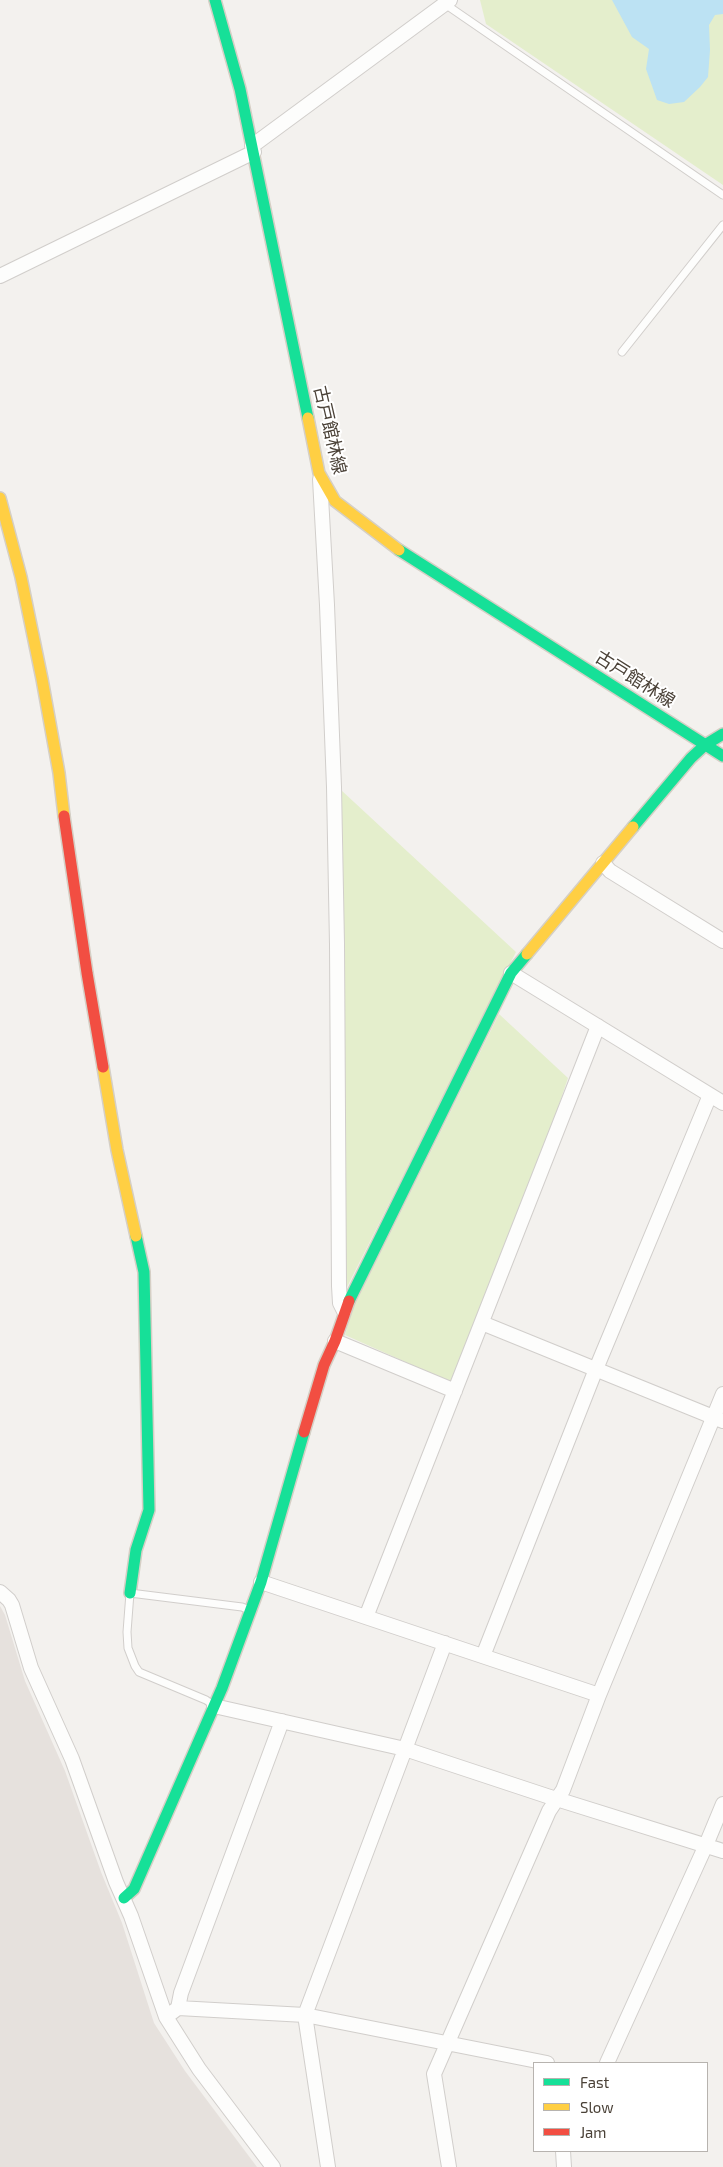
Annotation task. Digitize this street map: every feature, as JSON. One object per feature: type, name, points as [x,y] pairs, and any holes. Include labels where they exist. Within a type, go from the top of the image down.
[{"type":"street","name":"古戸館林線","points":[[215,0],[240,89],[320,473],[335,501],[410,558],[723,756]]},
{"type":"street","points":[[0,276],[253,149],[448,2]]},
{"type":"street","points":[[320,473],[334,787],[338,944],[339,1286],[340,1303],[344,1311]]},
{"type":"street","points":[[0,498],[21,578],[42,679],[59,773],[71,867],[114,1130],[144,1272],[149,1510],[136,1550],[130,1593]]},
{"type":"street","points":[[124,1898],[134,1889],[214,1706],[261,1582],[324,1366],[335,1341],[344,1311],[511,972],[690,758],[705,745],[723,734]]},
{"type":"street","points":[[603,862],[610,871],[723,941]]},
{"type":"street","points":[[511,972],[723,1103]]},
{"type":"street","points":[[366,1616],[598,1026]]},
{"type":"street","points":[[484,1656],[596,1369],[710,1095]]},
{"type":"street","points":[[482,1323],[718,1419]]},
{"type":"street","points":[[335,1341],[455,1391]]},
{"type":"street","points":[[449,2167],[434,2074],[549,1811],[563,1790],[600,1695],[718,1419],[723,1394]]},
{"type":"street","points":[[261,1582],[600,1695]]},
{"type":"street","points":[[0,1592],[12,1605],[31,1668],[72,1759],[166,2017],[199,2069],[272,2167]]},
{"type":"street","points":[[328,2167],[305,2015],[445,1643]]},
{"type":"street","points":[[214,1706],[405,1749],[723,1851]]},
{"type":"street","points":[[178,2008],[181,1993],[282,1722]]},
{"type":"street","points":[[607,2062],[723,1804]]},
{"type":"street","points":[[166,2017],[178,2008],[305,2015],[542,2062]]},
{"type":"street","points":[[563,2152],[564,2167]]},
{"type":"lane","points":[[448,2],[723,194]]},
{"type":"lane","points":[[622,352],[723,225]]},
{"type":"lane","points":[[214,1706],[206,1700],[139,1672],[128,1648],[127,1632],[130,1593],[242,1607],[250,1610]]},
{"type":"shaded area","points":[[0,1606],[5,1615],[25,1681],[65,1771],[101,1872],[122,1923],[154,2023],[185,2071],[257,2167],[0,2167]]},
{"type":"green space","points":[[480,0],[723,0],[723,185],[486,24]]},
{"type":"green space","points":[[341,790],[516,952],[345,1291]]},
{"type":"green space","points":[[499,1014],[568,1078],[508,1256],[457,1385],[345,1335],[352,1310]]},
{"type":"water","points":[[612,0],[723,0],[723,14],[715,15],[709,25],[708,77],[684,102],[669,104],[657,100],[646,69],[649,49],[632,37]]},
{"type":"traffic: fast","points":[[215,0],[240,89],[308,418]]},
{"type":"traffic: fast","points":[[399,550],[723,756]]},
{"type":"traffic: fast","points":[[633,827],[691,758],[705,745],[723,734]]},
{"type":"traffic: fast","points":[[349,1301],[511,973],[527,954]]},
{"type":"traffic: fast","points":[[130,1593],[136,1550],[149,1510],[144,1272],[136,1236]]},
{"type":"traffic: fast","points":[[124,1898],[134,1889],[222,1688],[261,1582],[304,1432]]},
{"type":"traffic: slow","points":[[308,418],[319,473],[335,501],[399,550]]},
{"type":"traffic: slow","points":[[0,498],[21,577],[42,679],[59,773],[64,816]]},
{"type":"traffic: slow","points":[[527,954],[633,827]]},
{"type":"traffic: slow","points":[[103,1067],[117,1150],[136,1236]]},
{"type":"traffic: jam","points":[[64,816],[103,1067]]},
{"type":"traffic: jam","points":[[304,1432],[324,1365],[335,1341],[349,1301]]}]
